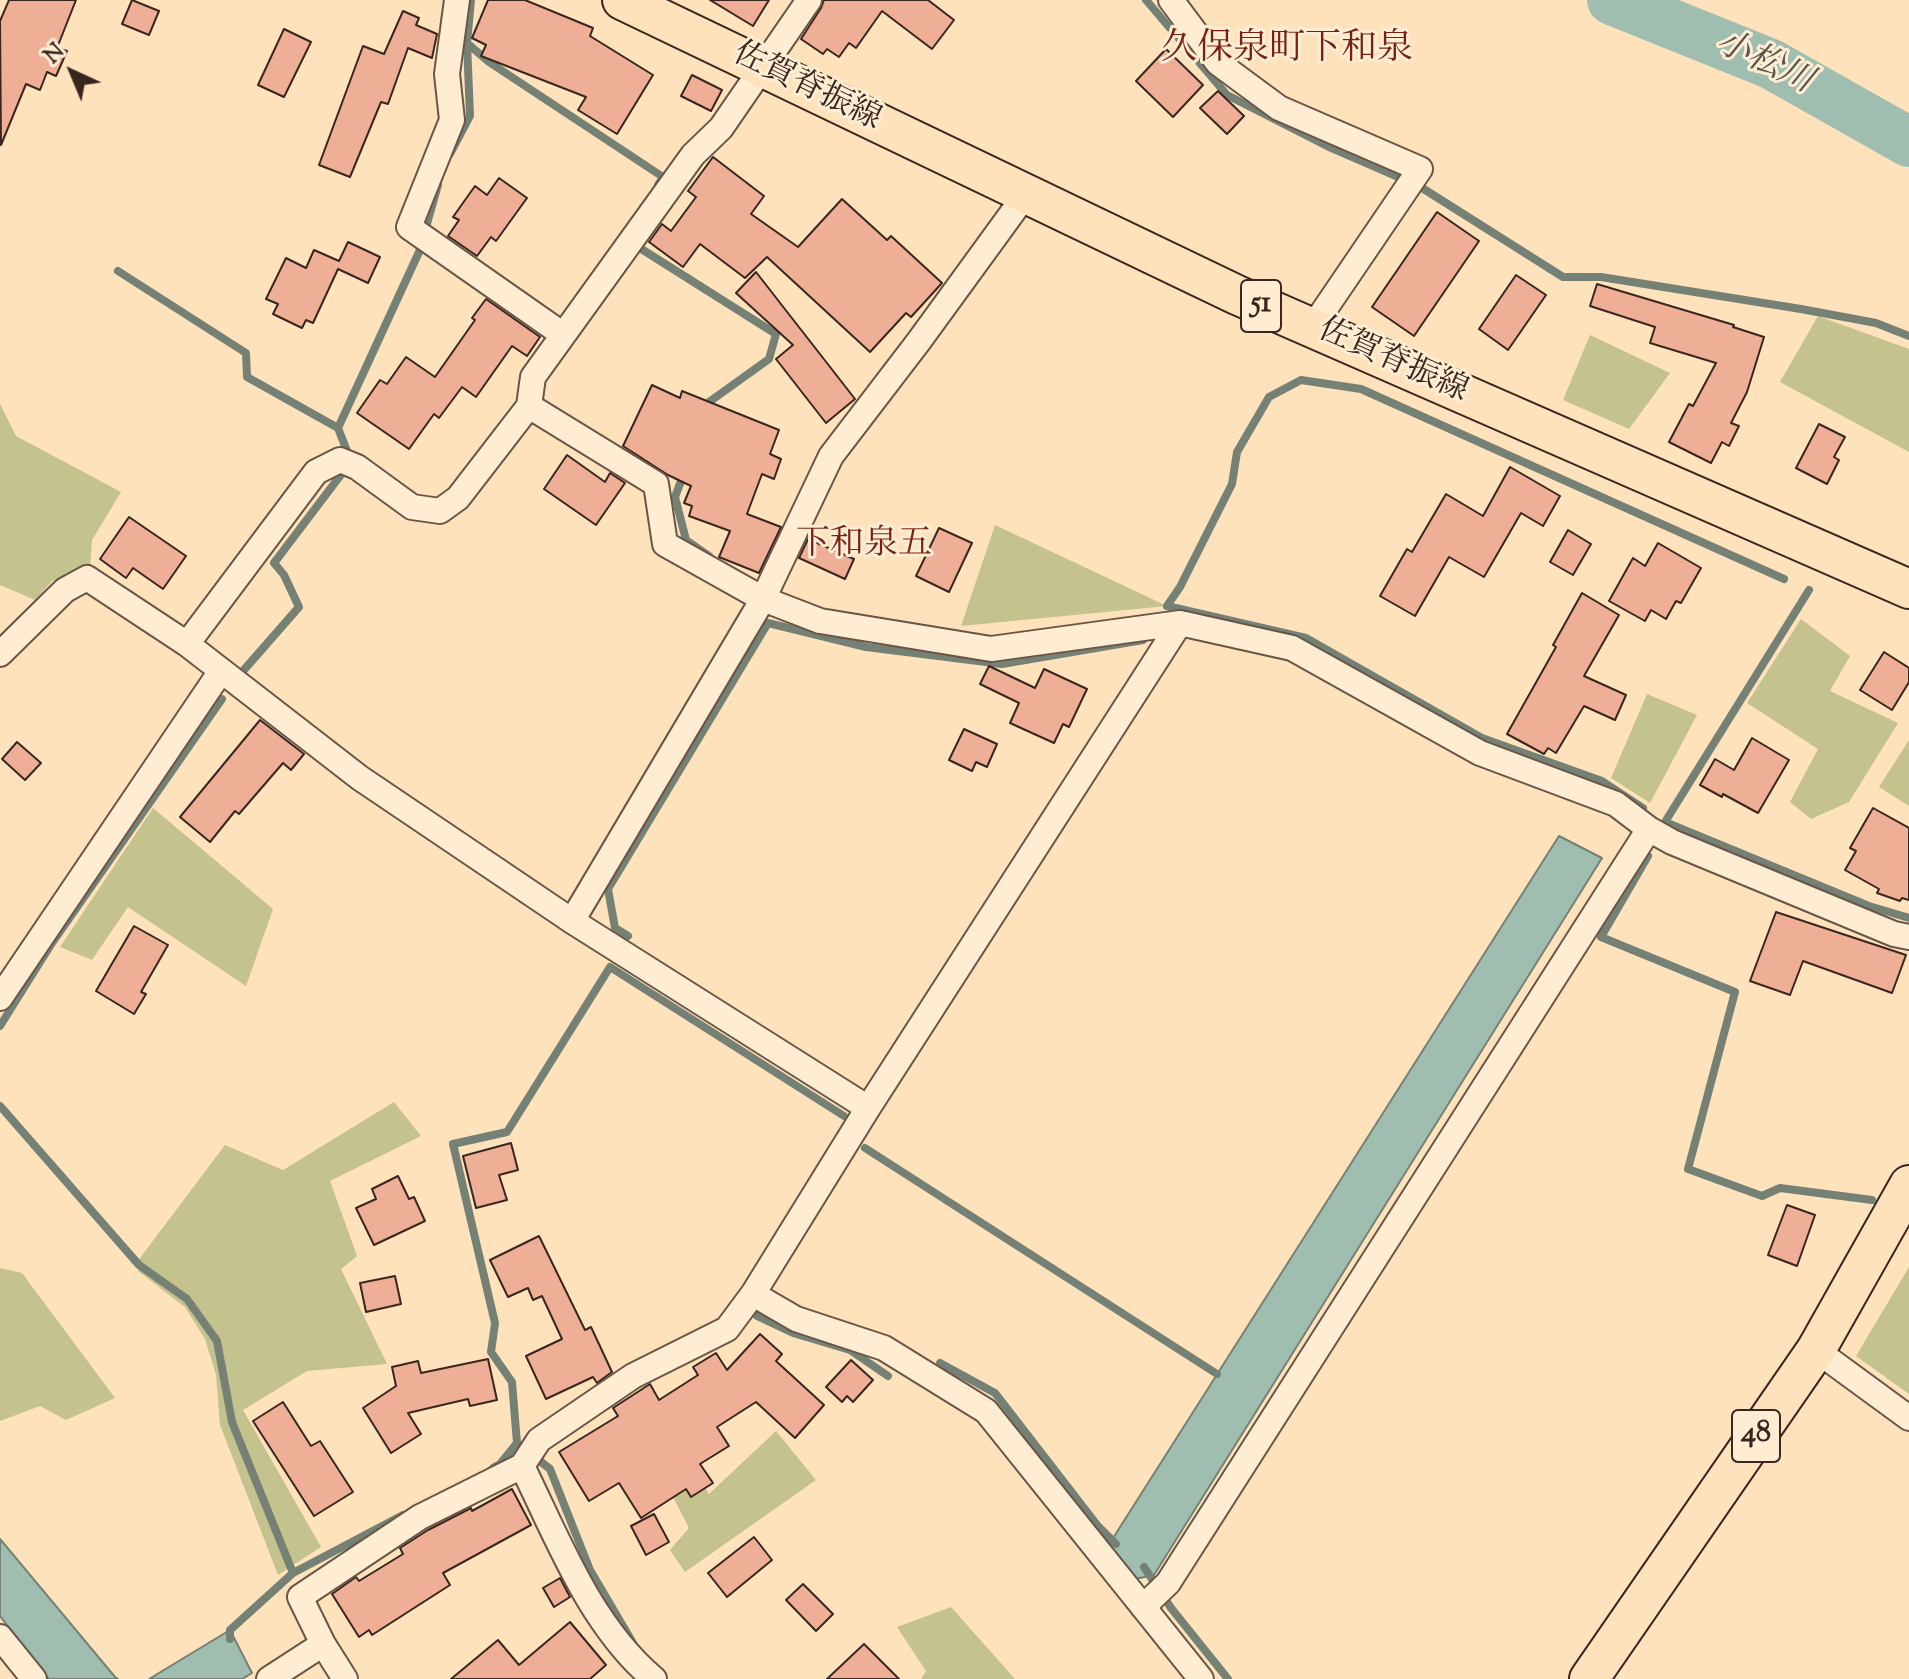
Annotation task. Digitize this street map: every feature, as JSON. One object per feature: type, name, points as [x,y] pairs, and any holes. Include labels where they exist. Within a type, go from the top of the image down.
[{"type":"main road","name":"佐賀脊振線","points":[[622,0],[1237,295],[1909,589]]},
{"type":"main road","name":"48","points":[[1589,1679],[1816,1350],[1909,1185]]},
{"type":"street","points":[[457,0],[447,74],[452,120],[409,227],[562,334]]},
{"type":"street","points":[[187,644],[316,472],[340,460],[357,467],[412,507],[440,511],[458,498],[529,406],[533,377],[562,334],[693,155],[721,128],[809,0]]},
{"type":"street","points":[[1171,0],[1218,63],[1279,108],[1420,169],[1312,328]]},
{"type":"street","points":[[572,921],[763,599],[831,456],[1026,194]]},
{"type":"street","points":[[529,406],[656,484],[665,544],[763,599],[820,621],[991,649],[1180,623],[1292,648],[1480,753],[1616,804],[1672,842],[1894,934],[1909,937]]},
{"type":"street","points":[[0,654],[65,590],[87,578],[187,644],[360,778],[572,921],[868,1108]]},
{"type":"street","points":[[345,1679],[323,1644],[300,1597],[420,1517],[522,1466],[539,1440],[633,1376],[727,1329],[753,1294],[868,1108],[1180,623]]},
{"type":"street","points":[[0,998],[221,671]]},
{"type":"street","points":[[1143,1607],[1168,1583],[1649,829]]},
{"type":"street","points":[[753,1294],[796,1319],[884,1348],[986,1411],[1201,1679]]},
{"type":"street","points":[[1816,1350],[1909,1418]]},
{"type":"street","points":[[522,1466],[582,1587],[632,1660],[654,1679]]},
{"type":"street","points":[[0,1637],[34,1679]]},
{"type":"street","points":[[269,1679],[323,1644]]},
{"type":"shaded area","points":[[1818,316],[1909,349],[1909,452],[1780,382]]},
{"type":"shaded area","points":[[1590,335],[1670,373],[1629,429],[1563,400]]},
{"type":"shaded area","points":[[0,404],[16,436],[121,492],[92,540],[90,569],[52,581],[35,600],[0,585]]},
{"type":"shaded area","points":[[995,525],[1167,606],[961,626]]},
{"type":"shaded area","points":[[1801,619],[1850,656],[1830,691],[1898,723],[1849,802],[1811,819],[1790,802],[1818,749],[1747,703]]},
{"type":"shaded area","points":[[1647,694],[1697,715],[1650,803],[1611,778]]},
{"type":"shaded area","points":[[1909,740],[1909,806],[1879,787]]},
{"type":"shaded area","points":[[153,808],[273,909],[246,986],[128,907],[92,960],[60,947]]},
{"type":"shaded area","points":[[1559,836],[1602,858],[1154,1575],[1135,1579],[1108,1546]]},
{"type":"shaded area","points":[[394,1102],[421,1136],[330,1181],[357,1256],[341,1269],[387,1364],[307,1371],[243,1410],[321,1547],[278,1575],[220,1425],[216,1375],[205,1339],[185,1307],[138,1271],[140,1258],[225,1145],[283,1170]]},
{"type":"shaded area","points":[[1909,1267],[1909,1394],[1856,1356]]},
{"type":"shaded area","points":[[0,1268],[22,1273],[115,1398],[66,1420],[40,1406],[0,1421]]},
{"type":"shaded area","points":[[776,1431],[816,1480],[685,1572],[670,1550],[689,1528],[652,1456],[676,1444],[709,1494]]},
{"type":"shaded area","points":[[0,1539],[118,1679],[49,1679],[0,1616]]},
{"type":"shaded area","points":[[951,1607],[1015,1679],[921,1679],[926,1671],[897,1627]]},
{"type":"shaded area","points":[[230,1630],[252,1673],[242,1679],[149,1679]]},
{"type":"building","points":[[9,0],[76,0],[57,48],[67,51],[56,76],[47,72],[40,90],[26,84],[1,145],[0,21]]},
{"type":"building","points":[[132,0],[159,11],[149,35],[122,24]]},
{"type":"building","points":[[488,0],[525,0],[593,28],[590,36],[653,75],[617,134],[578,110],[586,97],[481,56],[486,45],[472,38]]},
{"type":"building","points":[[710,0],[769,0],[753,26]]},
{"type":"building","points":[[824,0],[928,0],[954,20],[932,49],[882,11],[856,48],[849,43],[839,57],[827,49],[823,54],[801,39]]},
{"type":"building","points":[[403,11],[419,18],[416,25],[437,34],[432,58],[408,48],[388,104],[381,102],[350,177],[319,165],[363,46],[384,54]]},
{"type":"building","points":[[284,29],[311,42],[284,97],[258,85]]},
{"type":"building","points":[[1166,49],[1203,85],[1173,117],[1136,81]]},
{"type":"building","points":[[692,75],[722,90],[711,111],[681,96]]},
{"type":"building","points":[[1218,91],[1244,116],[1227,134],[1200,108]]},
{"type":"building","points":[[713,157],[764,196],[751,214],[798,247],[842,199],[887,240],[891,236],[942,283],[911,317],[906,313],[870,352],[767,257],[745,278],[700,244],[683,267],[649,242],[662,224],[671,231],[696,197],[688,191]]},
{"type":"building","points":[[499,178],[527,198],[496,241],[491,237],[477,256],[448,236],[459,220],[453,217],[475,186],[487,195]]},
{"type":"building","points":[[1437,212],[1479,241],[1414,336],[1372,307]]},
{"type":"building","points":[[348,242],[380,257],[368,283],[338,269],[313,323],[306,320],[302,328],[273,314],[278,304],[266,299],[286,258],[306,268],[314,250],[339,261]]},
{"type":"building","points":[[756,272],[855,399],[826,423],[776,359],[793,345],[736,293]]},
{"type":"building","points":[[1516,275],[1546,295],[1508,350],[1479,329]]},
{"type":"building","points":[[1597,284],[1764,337],[1747,392],[1731,423],[1739,426],[1729,446],[1722,442],[1711,463],[1669,442],[1716,363],[1650,343],[1655,327],[1590,306]]},
{"type":"building","points":[[486,299],[540,337],[527,356],[512,346],[476,397],[462,387],[439,418],[434,414],[409,449],[357,413],[380,380],[387,384],[406,357],[435,377]]},
{"type":"building","points":[[652,385],[680,398],[682,391],[779,430],[770,454],[781,459],[774,479],[762,474],[747,514],[781,527],[759,573],[719,557],[730,531],[689,516],[692,506],[684,503],[691,486],[623,446]]},
{"type":"building","points":[[1819,424],[1845,437],[1834,457],[1839,460],[1827,484],[1796,468]]},
{"type":"building","points":[[567,455],[605,482],[610,473],[625,483],[596,525],[544,489]]},
{"type":"building","points":[[1510,467],[1560,496],[1543,526],[1521,513],[1484,577],[1449,557],[1415,616],[1380,596],[1407,549],[1412,552],[1446,494],[1483,516]]},
{"type":"building","points":[[129,517],[186,556],[163,589],[133,568],[126,578],[100,559]]},
{"type":"building","points":[[939,528],[972,543],[949,592],[916,576]]},
{"type":"building","points":[[1568,530],[1591,544],[1573,575],[1550,562]]},
{"type":"building","points":[[808,539],[854,559],[845,579],[799,558]]},
{"type":"building","points":[[1658,543],[1701,568],[1681,603],[1676,601],[1666,619],[1651,610],[1645,621],[1609,601],[1633,558],[1645,566]]},
{"type":"building","points":[[1582,593],[1619,615],[1584,676],[1626,695],[1615,720],[1584,706],[1556,753],[1548,748],[1544,754],[1507,734],[1556,647],[1553,645]]},
{"type":"building","points":[[1884,652],[1909,668],[1909,682],[1892,710],[1860,690]]},
{"type":"building","points":[[989,666],[1035,688],[1044,669],[1087,689],[1069,727],[1063,724],[1054,743],[1010,723],[1019,703],[980,684]]},
{"type":"building","points":[[260,720],[304,754],[291,770],[283,763],[239,814],[235,811],[210,842],[180,817]]},
{"type":"building","points":[[964,729],[997,744],[987,767],[976,762],[972,771],[949,760]]},
{"type":"building","points":[[1752,738],[1789,760],[1758,813],[1700,785],[1715,759],[1734,770]]},
{"type":"building","points":[[17,742],[41,763],[25,780],[2,759]]},
{"type":"building","points":[[1873,808],[1909,828],[1909,900],[1902,898],[1900,901],[1877,893],[1879,889],[1845,870],[1856,851],[1850,848]]},
{"type":"building","points":[[1776,912],[1906,955],[1892,993],[1803,961],[1790,995],[1750,981]]},
{"type":"building","points":[[134,926],[168,945],[141,992],[146,994],[134,1014],[96,991]]},
{"type":"building","points":[[511,1143],[518,1170],[499,1175],[507,1200],[476,1208],[463,1156]]},
{"type":"building","points":[[398,1176],[409,1199],[414,1197],[425,1221],[374,1245],[356,1208],[376,1199],[372,1189]]},
{"type":"building","points":[[1787,1205],[1815,1215],[1797,1266],[1768,1255]]},
{"type":"building","points":[[539,1236],[585,1330],[591,1327],[612,1372],[597,1383],[593,1377],[546,1399],[526,1356],[562,1339],[542,1296],[533,1300],[528,1288],[508,1297],[490,1260]]},
{"type":"building","points":[[395,1276],[401,1304],[366,1312],[360,1283]]},
{"type":"building","points":[[760,1334],[782,1354],[776,1361],[824,1405],[795,1438],[756,1402],[717,1427],[729,1446],[700,1464],[713,1483],[691,1497],[686,1489],[641,1518],[619,1483],[589,1501],[559,1452],[618,1416],[613,1408],[650,1384],[659,1400],[698,1375],[693,1367],[716,1353],[727,1370]]},
{"type":"building","points":[[488,1359],[497,1400],[470,1406],[468,1399],[408,1413],[421,1434],[391,1453],[363,1408],[396,1386],[392,1367],[418,1361],[421,1373]]},
{"type":"building","points":[[851,1360],[873,1380],[853,1402],[847,1396],[842,1402],[826,1387]]},
{"type":"building","points":[[283,1402],[311,1446],[320,1441],[353,1492],[314,1516],[253,1421]]},
{"type":"building","points":[[512,1489],[531,1525],[443,1573],[450,1585],[372,1635],[369,1630],[359,1637],[332,1594],[356,1577],[359,1581],[403,1554],[400,1548],[428,1530]]},
{"type":"building","points":[[654,1514],[669,1542],[646,1555],[631,1526]]},
{"type":"building","points":[[754,1537],[772,1560],[727,1597],[708,1573]]},
{"type":"building","points":[[560,1578],[570,1597],[554,1607],[543,1588]]},
{"type":"building","points":[[803,1584],[833,1614],[816,1631],[786,1600]]},
{"type":"building","points":[[570,1622],[606,1665],[590,1679],[451,1679],[498,1640],[519,1665]]},
{"type":"building","points":[[864,1644],[899,1679],[827,1679]]},
{"type":"waterway","points":[[450,154],[470,116],[467,43],[471,0]]},
{"type":"waterway","points":[[1146,0],[1227,95],[1327,146],[1396,176]]},
{"type":"waterway","name":"小松川","points":[[1612,0],[1771,64],[1909,142]]},
{"type":"waterway","points":[[467,43],[489,62],[663,177],[658,185]]},
{"type":"waterway","points":[[347,451],[338,428],[419,252],[438,185]]},
{"type":"waterway","points":[[1419,186],[1563,277],[1601,277],[1801,309],[1876,323],[1909,336]]},
{"type":"waterway","points":[[643,250],[776,334],[769,359],[709,402],[706,411]]},
{"type":"waterway","points":[[118,271],[246,353],[247,377],[338,428]]},
{"type":"waterway","points":[[1643,808],[1602,781],[1482,738],[1306,638],[1167,606],[1180,587],[1232,484],[1237,452],[1269,397],[1301,380],[1361,389],[1784,579]]},
{"type":"waterway","points":[[243,671],[299,607],[284,575],[274,563],[343,472]]},
{"type":"waterway","points":[[684,473],[675,497],[686,540],[709,556]]},
{"type":"waterway","points":[[1809,590],[1665,822],[1869,906],[1909,918]]},
{"type":"waterway","points":[[628,936],[615,928],[608,889],[768,623],[866,647],[1002,664],[1143,640]]},
{"type":"waterway","points":[[0,1026],[52,943],[222,699]]},
{"type":"waterway","points":[[1648,856],[1601,937],[1735,992],[1688,1169],[1762,1196],[1780,1188],[1872,1200]]},
{"type":"waterway","points":[[633,1643],[590,1570],[550,1469],[517,1443],[512,1382],[491,1352],[495,1323],[453,1144],[507,1132],[610,967],[844,1116]]},
{"type":"waterway","points":[[0,1106],[139,1265],[187,1299],[217,1341],[232,1422],[293,1573]]},
{"type":"waterway","points":[[865,1148],[1217,1374]]},
{"type":"waterway","points":[[757,1316],[793,1333],[850,1350],[888,1376]]},
{"type":"waterway","points":[[940,1363],[995,1393],[1097,1525],[1116,1544]]},
{"type":"waterway","points":[[493,1468],[517,1443]]},
{"type":"waterway","points":[[230,1639],[230,1630],[293,1573],[403,1515]]},
{"type":"waterway","points":[[1144,1567],[1171,1608],[1228,1679]]},
{"type":"district","name":"久保泉町下和泉","points":[[1287,52]]},
{"type":"district","name":"下和泉五","points":[[864,547]]}]
